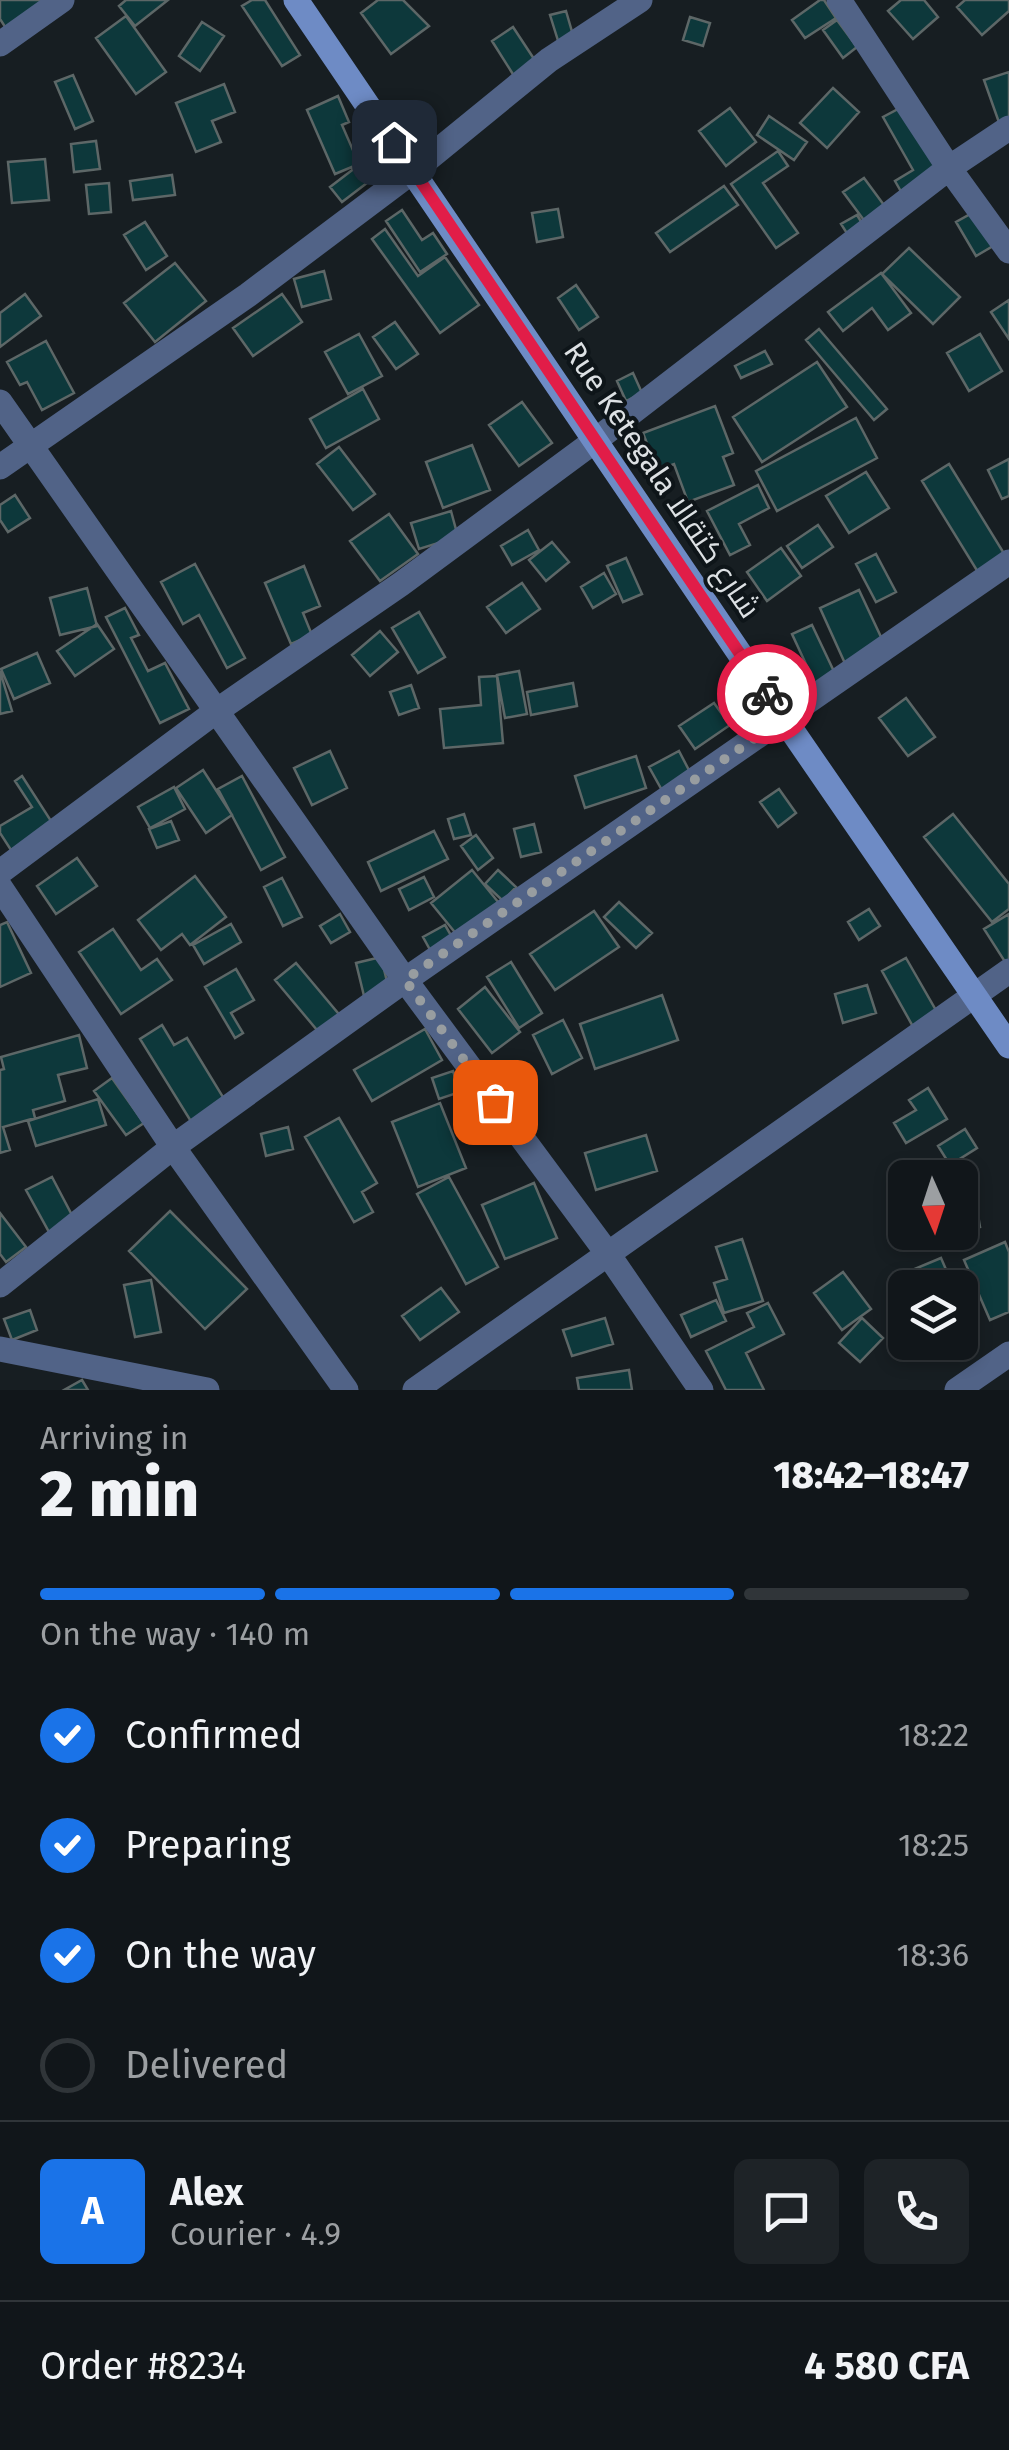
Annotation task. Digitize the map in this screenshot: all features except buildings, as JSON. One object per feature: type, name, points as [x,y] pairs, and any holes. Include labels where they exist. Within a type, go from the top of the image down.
[{"type":"street","points":[[0,44],[62,0]]},
{"type":"street","name":"Rue Ketegala شارع كتقالا","points":[[296,0],[1009,1046]]},
{"type":"street","points":[[0,467],[248,295],[413,171],[549,60],[640,0]]},
{"type":"street","points":[[839,0],[1009,252]]},
{"type":"street","points":[[0,872],[215,712],[401,584],[596,440],[949,168],[1009,128]]},
{"type":"street","points":[[0,402],[405,980],[608,1254],[702,1390]]},
{"type":"street","points":[[0,1285],[174,1147],[405,980],[1009,562]]},
{"type":"street","points":[[0,888],[174,1147],[346,1390]]},
{"type":"street","points":[[415,1390],[1009,971]]},
{"type":"street","points":[[0,1349],[208,1390]]},
{"type":"street","points":[[957,1390],[1009,1354]]},
{"type":"way so far","points":[[495,1102],[405,980],[784,718],[767,694]]},
{"type":"route","points":[[394,142],[767,694]]}]
